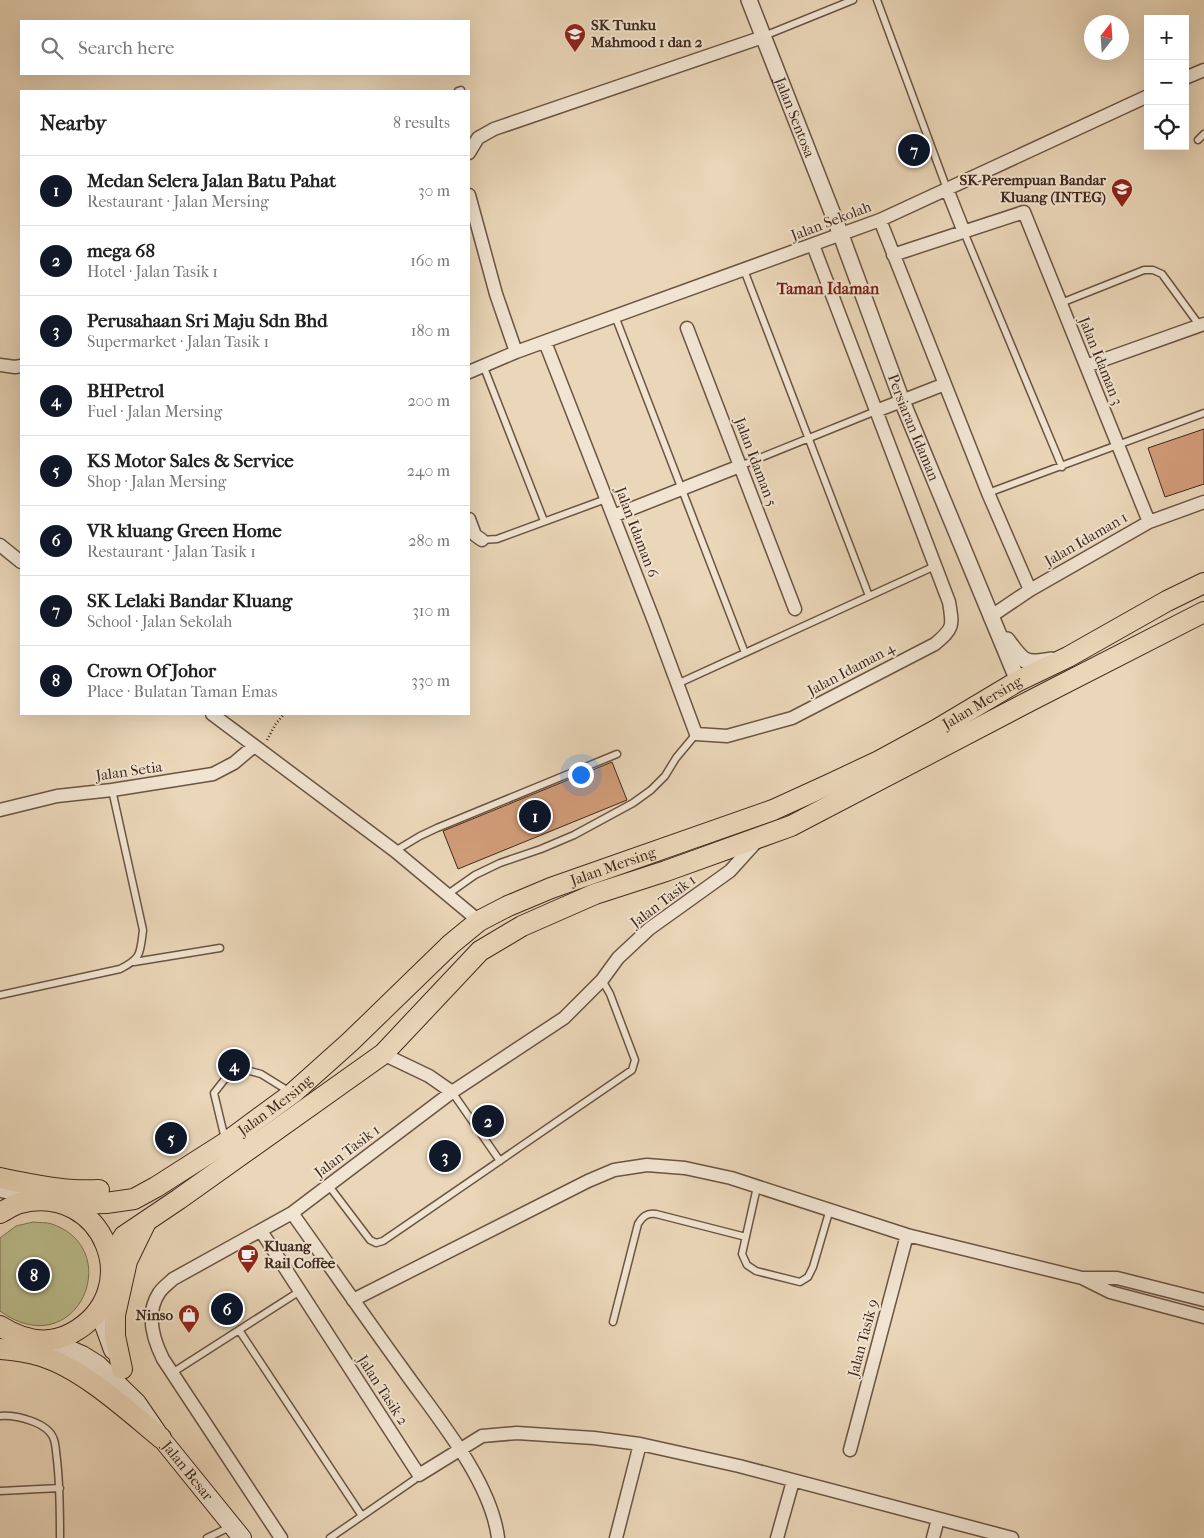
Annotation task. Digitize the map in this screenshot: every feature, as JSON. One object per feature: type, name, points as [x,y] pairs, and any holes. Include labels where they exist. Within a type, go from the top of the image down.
[{"type":"highway","name":"Jalan Mersing","points":[[66,1204],[106,1203],[134,1199],[226,1143],[293,1093],[350,1042],[451,944],[479,921],[508,906],[552,888],[781,806],[879,761],[936,730],[1018,681],[1068,657],[1204,583]]},
{"type":"highway","points":[[0,1326],[13,1334],[30,1339],[47,1340],[67,1336],[85,1326],[99,1311],[107,1296],[114,1252],[124,1236],[383,1054],[480,951],[522,926],[596,894],[791,826],[1204,612]]},
{"type":"highway","points":[[0,1178],[38,1186],[83,1191],[128,1188],[181,1172]]},
{"type":"highway","points":[[0,1213],[19,1203],[42,1200],[66,1204],[82,1213],[96,1226],[106,1242],[112,1261]]},
{"type":"highway","points":[[122,1369],[115,1336],[115,1315],[127,1261],[147,1220]]},
{"type":"highway","points":[[0,1348],[43,1357],[67,1368],[101,1390],[161,1438]]},
{"type":"main road","name":"Jalan Besar","points":[[99,1311],[137,1403],[161,1438],[236,1532]]},
{"type":"main road","name":"Jalan Besar","points":[[47,1340],[82,1355],[98,1366],[137,1403]]},
{"type":"street","name":"Jalan Sentosa","points":[[749,0],[841,235]]},
{"type":"street","points":[[470,151],[478,138],[494,129],[763,37]]},
{"type":"street","points":[[1189,76],[1204,70]]},
{"type":"street","name":"Jalan Sekolah","points":[[470,372],[516,352],[880,220],[1144,98]]},
{"type":"street","points":[[893,255],[964,232],[947,189]]},
{"type":"street","points":[[470,200],[496,294],[516,352]]},
{"type":"street","name":"Jalan Idaman 3","points":[[964,232],[1024,212],[1149,522]]},
{"type":"street","points":[[880,220],[988,493],[1030,590]]},
{"type":"street","name":"Persiaran Idaman","points":[[841,235],[902,401],[1018,681]]},
{"type":"street","name":"Jalan Idaman 4","points":[[696,734],[727,736],[792,718],[935,644],[948,633],[952,619],[949,602],[813,245]]},
{"type":"street","points":[[1086,366],[1202,325]]},
{"type":"street","name":"Jalan Idaman 5","points":[[687,328],[796,609]]},
{"type":"street","name":"Jalan Idaman 6","points":[[545,342],[696,734]]},
{"type":"street","points":[[0,365],[20,366]]},
{"type":"street","points":[[876,411],[945,384]]},
{"type":"street","points":[[613,516],[740,466]]},
{"type":"street","name":"Jalan Idaman 1","points":[[990,617],[1030,590],[1149,522],[1204,502]]},
{"type":"street","points":[[470,522],[475,535],[482,540]]},
{"type":"street","points":[[0,545],[20,561]]},
{"type":"street","name":"Persiaran Idaman","points":[[990,617],[1021,659],[1033,663],[1068,657]]},
{"type":"street","points":[[213,715],[394,851],[479,921]]},
{"type":"street","name":"Jalan Setia","points":[[0,810],[56,796],[112,790],[213,774],[259,750]]},
{"type":"street","name":"Jalan Tasik 1","points":[[281,1538],[172,1373],[155,1343],[151,1326],[152,1309],[159,1293],[173,1279],[292,1214],[452,1092],[564,1018],[602,980],[618,958],[649,929],[730,871],[760,837]]},
{"type":"street","points":[[383,1054],[429,1076],[452,1092]]},
{"type":"street","points":[[353,1300],[553,1197],[614,1170],[647,1165],[685,1168],[731,1178],[907,1234],[1082,1278],[1110,1292],[1204,1317]]},
{"type":"street","points":[[0,1189],[42,1200]]},
{"type":"street","points":[[292,1214],[460,1450],[486,1495],[493,1514],[498,1538]]},
{"type":"street","name":"Jalan Tasik 2","points":[[261,1231],[419,1475]]},
{"type":"street","name":"Jalan Tasik 9","points":[[850,1450],[907,1234]]},
{"type":"street","points":[[1082,1278],[1117,1278],[1204,1300]]},
{"type":"street","points":[[419,1475],[482,1436],[518,1433],[585,1437],[640,1444],[739,1466],[1012,1538]]},
{"type":"street","points":[[616,1538],[640,1444]]},
{"type":"street","points":[[777,1538],[793,1481]]},
{"type":"street","points":[[933,1538],[938,1519]]},
{"type":"lane","points":[[763,37],[853,0]]},
{"type":"lane","points":[[877,0],[947,189]]},
{"type":"lane","points":[[1198,140],[1204,134]]},
{"type":"lane","points":[[964,232],[1062,467]]},
{"type":"lane","points":[[744,270],[869,596]]},
{"type":"lane","points":[[1061,303],[1144,270],[1153,270],[1162,274],[1202,325]]},
{"type":"lane","points":[[615,316],[745,653]]},
{"type":"lane","points":[[483,365],[544,522]]},
{"type":"lane","points":[[740,466],[876,411]]},
{"type":"lane","points":[[988,493],[1204,413]]},
{"type":"lane","points":[[482,540],[497,539],[606,499]]},
{"type":"lane","points":[[677,684],[935,566]]},
{"type":"lane","points":[[448,894],[475,875],[574,835],[633,803],[651,790],[665,776],[676,758],[696,734]]},
{"type":"lane","points":[[394,851],[437,828],[617,754]]},
{"type":"lane","points":[[112,790],[143,930],[140,953],[134,962]]},
{"type":"lane","points":[[0,995],[120,968],[134,962],[220,948]]},
{"type":"lane","points":[[328,1186],[370,1240],[376,1243],[383,1241],[632,1070],[635,1060],[610,994],[602,980]]},
{"type":"lane","points":[[226,1143],[214,1093],[225,1079],[246,1070],[261,1074],[293,1093]]},
{"type":"lane","points":[[452,1092],[500,1161]]},
{"type":"lane","points":[[757,1187],[742,1254],[747,1265],[756,1271],[800,1282],[808,1277],[813,1267],[830,1209]]},
{"type":"lane","points":[[613,1322],[638,1224],[649,1213],[746,1237]]},
{"type":"lane","points":[[172,1373],[300,1291]]},
{"type":"lane","points":[[239,1330],[362,1516]]},
{"type":"lane","points":[[0,1416],[12,1415],[28,1420],[44,1427],[54,1439],[60,1488],[60,1538]]},
{"type":"lane","points":[[330,1538],[419,1475]]},
{"type":"lane","points":[[0,1491],[60,1488]]},
{"type":"lane","points":[[207,1538],[236,1532]]},
{"type":"path","points":[[259,750],[283,715]]},
{"type":"green space","points":[[33,1222],[52,1224],[74,1237],[86,1256],[89,1277],[83,1298],[70,1314],[51,1324],[27,1324],[0,1311],[0,1238],[16,1226]]},
{"type":"building","points":[[1204,429],[1204,484],[1165,497],[1148,448]]},
{"type":"building","points":[[612,762],[627,800],[458,869],[443,831]]},
{"type":"place","name":"SK Tunku Mahmood 1 dan 2","points":[[575,53]]},
{"type":"place","name":"SK Lelaki Bandar Kluang","points":[[914,150]]},
{"type":"place","name":"SK Perempuan Bandar Kluang (INTEG)","points":[[1122,208]]},
{"type":"place","name":"Medan Selera Jalan Batu Pahat","points":[[535,816]]},
{"type":"place","name":"BHPetrol","points":[[234,1065]]},
{"type":"place","name":"mega 68","points":[[488,1121]]},
{"type":"place","name":"KS Motor Sales & Service","points":[[171,1138]]},
{"type":"place","name":"Perusahaan Sri Maju Sdn Bhd","points":[[445,1156]]},
{"type":"place","name":"Kluang Rail Coffee","points":[[248,1274]]},
{"type":"place","name":"Crown Of Johor","points":[[34,1275]]},
{"type":"place","name":"VR kluang Green Home","points":[[227,1309]]},
{"type":"place","name":"Ninso","points":[[189,1334]]},
{"type":"district","name":"Taman Idaman","points":[[828,288]]}]
